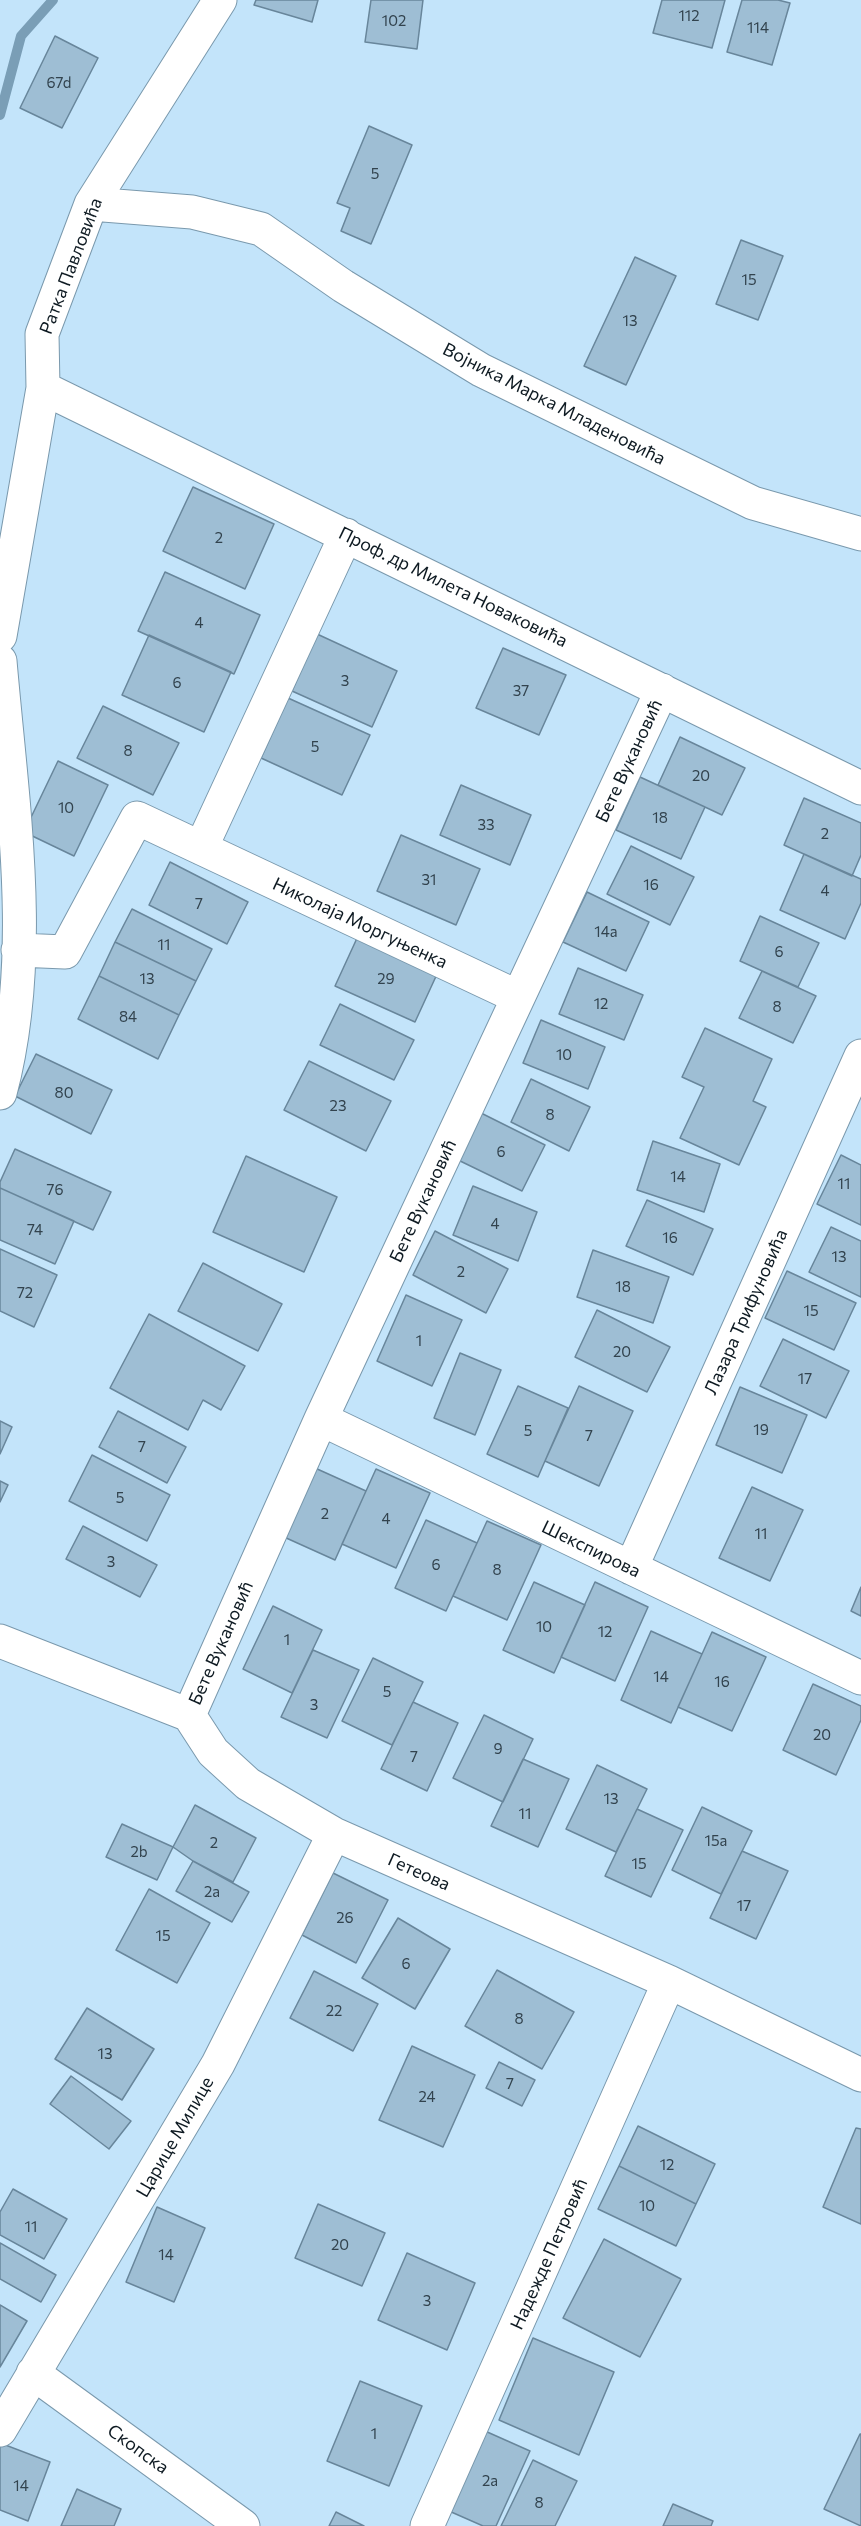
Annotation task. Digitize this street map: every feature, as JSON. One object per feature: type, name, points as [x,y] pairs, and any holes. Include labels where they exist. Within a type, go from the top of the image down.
[{"type":"street","name":"Ратка Павловића","points":[[0,636],[43,388],[42,334],[91,204],[220,0]]},
{"type":"street","name":"Војника Марка Младеновића","points":[[91,204],[192,212],[261,229],[343,286],[481,370],[753,503],[861,534]]},
{"type":"street","name":"Проф. др Милета Новаковића","points":[[43,388],[861,788]]},
{"type":"street","points":[[201,848],[346,535]]},
{"type":"street","points":[[0,661],[21,909],[11,1051],[0,1093]]},
{"type":"street","name":"Бете Вукановић","points":[[189,1715],[321,1419],[662,690]]},
{"type":"street","name":"Николаја Моргуњенка","points":[[18,950],[65,952],[137,818],[518,997]]},
{"type":"street","name":"Лазара Трифуновића","points":[[631,1568],[861,1056]]},
{"type":"street","name":"Шекспирова","points":[[321,1419],[861,1678]]},
{"type":"street","points":[[0,1641],[189,1715]]},
{"type":"street","name":"Гетеова","points":[[189,1715],[213,1752],[248,1784],[334,1834],[669,1982],[861,2075]]},
{"type":"street","name":"Царице Милице","points":[[0,2430],[218,2064],[334,1834]]},
{"type":"street","name":"Надежде Петровић","points":[[426,2526],[669,1982]]},
{"type":"street","name":"Скопска","points":[[33,2373],[243,2526]]},
{"type":"building","points":[[256,0],[318,0],[312,22],[254,5]]},
{"type":"building","points":[[371,0],[423,0],[417,49],[365,42]]},
{"type":"building","points":[[662,0],[725,0],[712,48],[653,33]]},
{"type":"building","points":[[742,0],[778,0],[790,3],[772,65],[727,52]]},
{"type":"building","points":[[55,36],[98,58],[62,128],[20,108]]},
{"type":"building","points":[[369,126],[412,145],[371,244],[341,231],[350,208],[337,203]]},
{"type":"building","points":[[741,240],[783,256],[758,320],[716,304]]},
{"type":"building","points":[[635,257],[676,276],[626,385],[584,366]]},
{"type":"building","points":[[193,487],[274,524],[245,589],[163,551]]},
{"type":"building","points":[[165,572],[260,615],[234,674],[138,631]]},
{"type":"building","points":[[317,634],[397,671],[372,727],[292,691]]},
{"type":"building","points":[[149,635],[231,672],[204,732],[122,695]]},
{"type":"building","points":[[503,648],[566,675],[539,735],[476,708]]},
{"type":"building","points":[[288,698],[370,735],[342,795],[261,758]]},
{"type":"building","points":[[103,706],[179,743],[153,795],[77,758]]},
{"type":"building","points":[[680,737],[745,768],[722,815],[658,785]]},
{"type":"building","points":[[58,761],[108,785],[74,856],[24,832]]},
{"type":"building","points":[[640,777],[705,807],[681,859],[616,830]]},
{"type":"building","points":[[461,785],[531,815],[510,865],[440,835]]},
{"type":"building","points":[[804,798],[861,823],[861,855],[852,876],[784,845]]},
{"type":"building","points":[[401,835],[480,869],[456,925],[377,891]]},
{"type":"building","points":[[631,846],[694,877],[670,925],[607,894]]},
{"type":"building","points":[[804,854],[861,879],[861,903],[845,939],[780,910]]},
{"type":"building","points":[[170,862],[248,902],[227,944],[149,905]]},
{"type":"building","points":[[587,892],[649,922],[626,971],[563,942]]},
{"type":"building","points":[[132,909],[212,949],[196,981],[115,942]]},
{"type":"building","points":[[760,916],[819,943],[798,987],[740,961]]},
{"type":"building","points":[[358,936],[438,972],[415,1022],[335,986]]},
{"type":"building","points":[[115,942],[196,981],[179,1015],[99,976]]},
{"type":"building","points":[[578,968],[643,995],[624,1040],[559,1014]]},
{"type":"building","points":[[762,971],[816,996],[793,1043],[739,1018]]},
{"type":"building","points":[[99,976],[179,1015],[158,1059],[78,1019]]},
{"type":"building","points":[[340,1004],[414,1040],[394,1080],[320,1045]]},
{"type":"building","points":[[541,1020],[605,1047],[588,1089],[523,1063]]},
{"type":"building","points":[[705,1028],[772,1059],[753,1101],[766,1107],[739,1165],[680,1138],[704,1087],[682,1077]]},
{"type":"building","points":[[36,1054],[112,1090],[91,1134],[15,1096]]},
{"type":"building","points":[[309,1061],[391,1101],[366,1151],[284,1110]]},
{"type":"building","points":[[531,1079],[590,1107],[569,1151],[511,1122]]},
{"type":"building","points":[[479,1112],[545,1145],[522,1191],[456,1159]]},
{"type":"building","points":[[653,1141],[720,1164],[704,1212],[637,1190]]},
{"type":"building","points":[[15,1149],[111,1192],[93,1230],[0,1188],[0,1182]]},
{"type":"building","points":[[841,1155],[861,1165],[861,1225],[817,1204]]},
{"type":"building","points":[[246,1156],[337,1197],[304,1272],[213,1232]]},
{"type":"building","points":[[473,1186],[537,1212],[518,1261],[453,1235]]},
{"type":"building","points":[[0,1188],[74,1221],[55,1264],[0,1240]]},
{"type":"building","points":[[647,1200],[713,1229],[693,1275],[626,1246]]},
{"type":"building","points":[[831,1227],[861,1241],[861,1297],[809,1272]]},
{"type":"building","points":[[435,1231],[508,1269],[486,1313],[413,1275]]},
{"type":"building","points":[[0,1249],[57,1275],[34,1327],[0,1311]]},
{"type":"building","points":[[593,1250],[669,1277],[653,1323],[577,1297]]},
{"type":"building","points":[[203,1263],[282,1304],[258,1351],[178,1311]]},
{"type":"building","points":[[787,1271],[856,1303],[834,1350],[765,1318]]},
{"type":"building","points":[[406,1295],[462,1320],[432,1386],[377,1361]]},
{"type":"building","points":[[597,1310],[670,1347],[647,1392],[575,1357]]},
{"type":"building","points":[[149,1314],[245,1366],[221,1410],[203,1400],[188,1430],[110,1388]]},
{"type":"building","points":[[783,1339],[849,1371],[826,1418],[760,1386]]},
{"type":"building","points":[[460,1353],[501,1370],[475,1435],[434,1418]]},
{"type":"building","points":[[518,1386],[568,1408],[538,1477],[487,1454]]},
{"type":"building","points":[[579,1386],[633,1411],[599,1486],[545,1461]]},
{"type":"building","points":[[740,1387],[807,1415],[782,1473],[716,1445]]},
{"type":"building","points":[[118,1411],[186,1447],[167,1483],[99,1447]]},
{"type":"building","points":[[0,1421],[12,1427],[0,1454]]},
{"type":"building","points":[[92,1455],[170,1495],[147,1541],[69,1501]]},
{"type":"building","points":[[315,1468],[366,1491],[335,1560],[284,1537]]},
{"type":"building","points":[[376,1469],[430,1493],[396,1568],[342,1544]]},
{"type":"building","points":[[0,1481],[8,1485],[0,1502]]},
{"type":"building","points":[[752,1487],[803,1510],[770,1581],[719,1558]]},
{"type":"building","points":[[426,1520],[477,1543],[446,1611],[395,1588]]},
{"type":"building","points":[[487,1521],[541,1545],[507,1620],[453,1596]]},
{"type":"building","points":[[83,1526],[157,1565],[140,1597],[66,1559]]},
{"type":"building","points":[[534,1582],[585,1605],[554,1673],[503,1650]]},
{"type":"building","points":[[595,1582],[648,1607],[615,1681],[561,1657]]},
{"type":"building","points":[[861,1587],[861,1616],[851,1611]]},
{"type":"building","points":[[273,1606],[322,1630],[292,1693],[243,1669]]},
{"type":"building","points":[[651,1631],[702,1654],[671,1723],[621,1700]]},
{"type":"building","points":[[712,1632],[766,1657],[732,1731],[678,1707]]},
{"type":"building","points":[[313,1650],[359,1670],[327,1738],[281,1717]]},
{"type":"building","points":[[373,1658],[423,1682],[392,1745],[342,1721]]},
{"type":"building","points":[[813,1684],[861,1706],[861,1720],[836,1775],[783,1750]]},
{"type":"building","points":[[413,1702],[458,1723],[427,1791],[381,1769]]},
{"type":"building","points":[[484,1715],[533,1739],[503,1802],[453,1778]]},
{"type":"building","points":[[523,1759],[569,1779],[538,1847],[491,1826]]},
{"type":"building","points":[[597,1765],[647,1789],[616,1852],[566,1829]]},
{"type":"building","points":[[195,1805],[256,1838],[233,1882],[193,1861],[173,1847]]},
{"type":"building","points":[[702,1807],[752,1831],[721,1894],[672,1870]]},
{"type":"building","points":[[637,1809],[683,1830],[651,1897],[605,1876]]},
{"type":"building","points":[[122,1824],[173,1847],[157,1880],[106,1857]]},
{"type":"building","points":[[742,1851],[788,1871],[756,1939],[710,1918]]},
{"type":"building","points":[[193,1861],[249,1892],[232,1922],[176,1891]]},
{"type":"building","points":[[333,1873],[388,1900],[356,1963],[302,1935]]},
{"type":"building","points":[[149,1889],[210,1923],[177,1983],[116,1950]]},
{"type":"building","points":[[398,1918],[450,1949],[415,2009],[362,1978]]},
{"type":"building","points":[[497,1970],[574,2012],[542,2069],[465,2026]]},
{"type":"building","points":[[314,1971],[378,2004],[353,2051],[290,2018]]},
{"type":"building","points":[[87,2008],[154,2049],[122,2100],[55,2059]]},
{"type":"building","points":[[412,2046],[475,2075],[443,2147],[379,2120]]},
{"type":"building","points":[[499,2062],[535,2080],[522,2106],[486,2088]]},
{"type":"building","points":[[71,2076],[131,2121],[109,2149],[50,2104]]},
{"type":"building","points":[[638,2126],[715,2164],[696,2204],[619,2166]]},
{"type":"building","points":[[856,2128],[861,2129],[861,2224],[823,2207]]},
{"type":"building","points":[[619,2166],[696,2204],[676,2246],[598,2209]]},
{"type":"building","points":[[13,2189],[67,2219],[44,2259],[0,2235],[0,2212]]},
{"type":"building","points":[[318,2204],[385,2233],[362,2286],[295,2258]]},
{"type":"building","points":[[157,2207],[205,2228],[174,2302],[126,2282]]},
{"type":"building","points":[[604,2239],[681,2279],[640,2357],[563,2318]]},
{"type":"building","points":[[0,2243],[56,2275],[41,2302],[0,2279]]},
{"type":"building","points":[[407,2253],[475,2283],[447,2350],[378,2320]]},
{"type":"building","points":[[0,2305],[27,2321],[0,2367]]},
{"type":"building","points":[[533,2338],[614,2372],[579,2455],[499,2420]]},
{"type":"building","points":[[360,2381],[422,2406],[389,2486],[327,2461]]},
{"type":"building","points":[[485,2431],[530,2451],[496,2526],[483,2526],[449,2511]]},
{"type":"building","points":[[861,2434],[861,2526],[824,2509]]},
{"type":"building","points":[[0,2443],[50,2462],[28,2521],[0,2510]]},
{"type":"building","points":[[533,2460],[577,2481],[555,2526],[501,2526]]},
{"type":"building","points":[[77,2489],[121,2509],[114,2526],[61,2526]]},
{"type":"building","points":[[673,2504],[713,2521],[711,2526],[663,2526]]},
{"type":"building","points":[[336,2512],[364,2526],[329,2526]]},
{"type":"waterway","points":[[0,115],[21,36],[53,0]]}]
